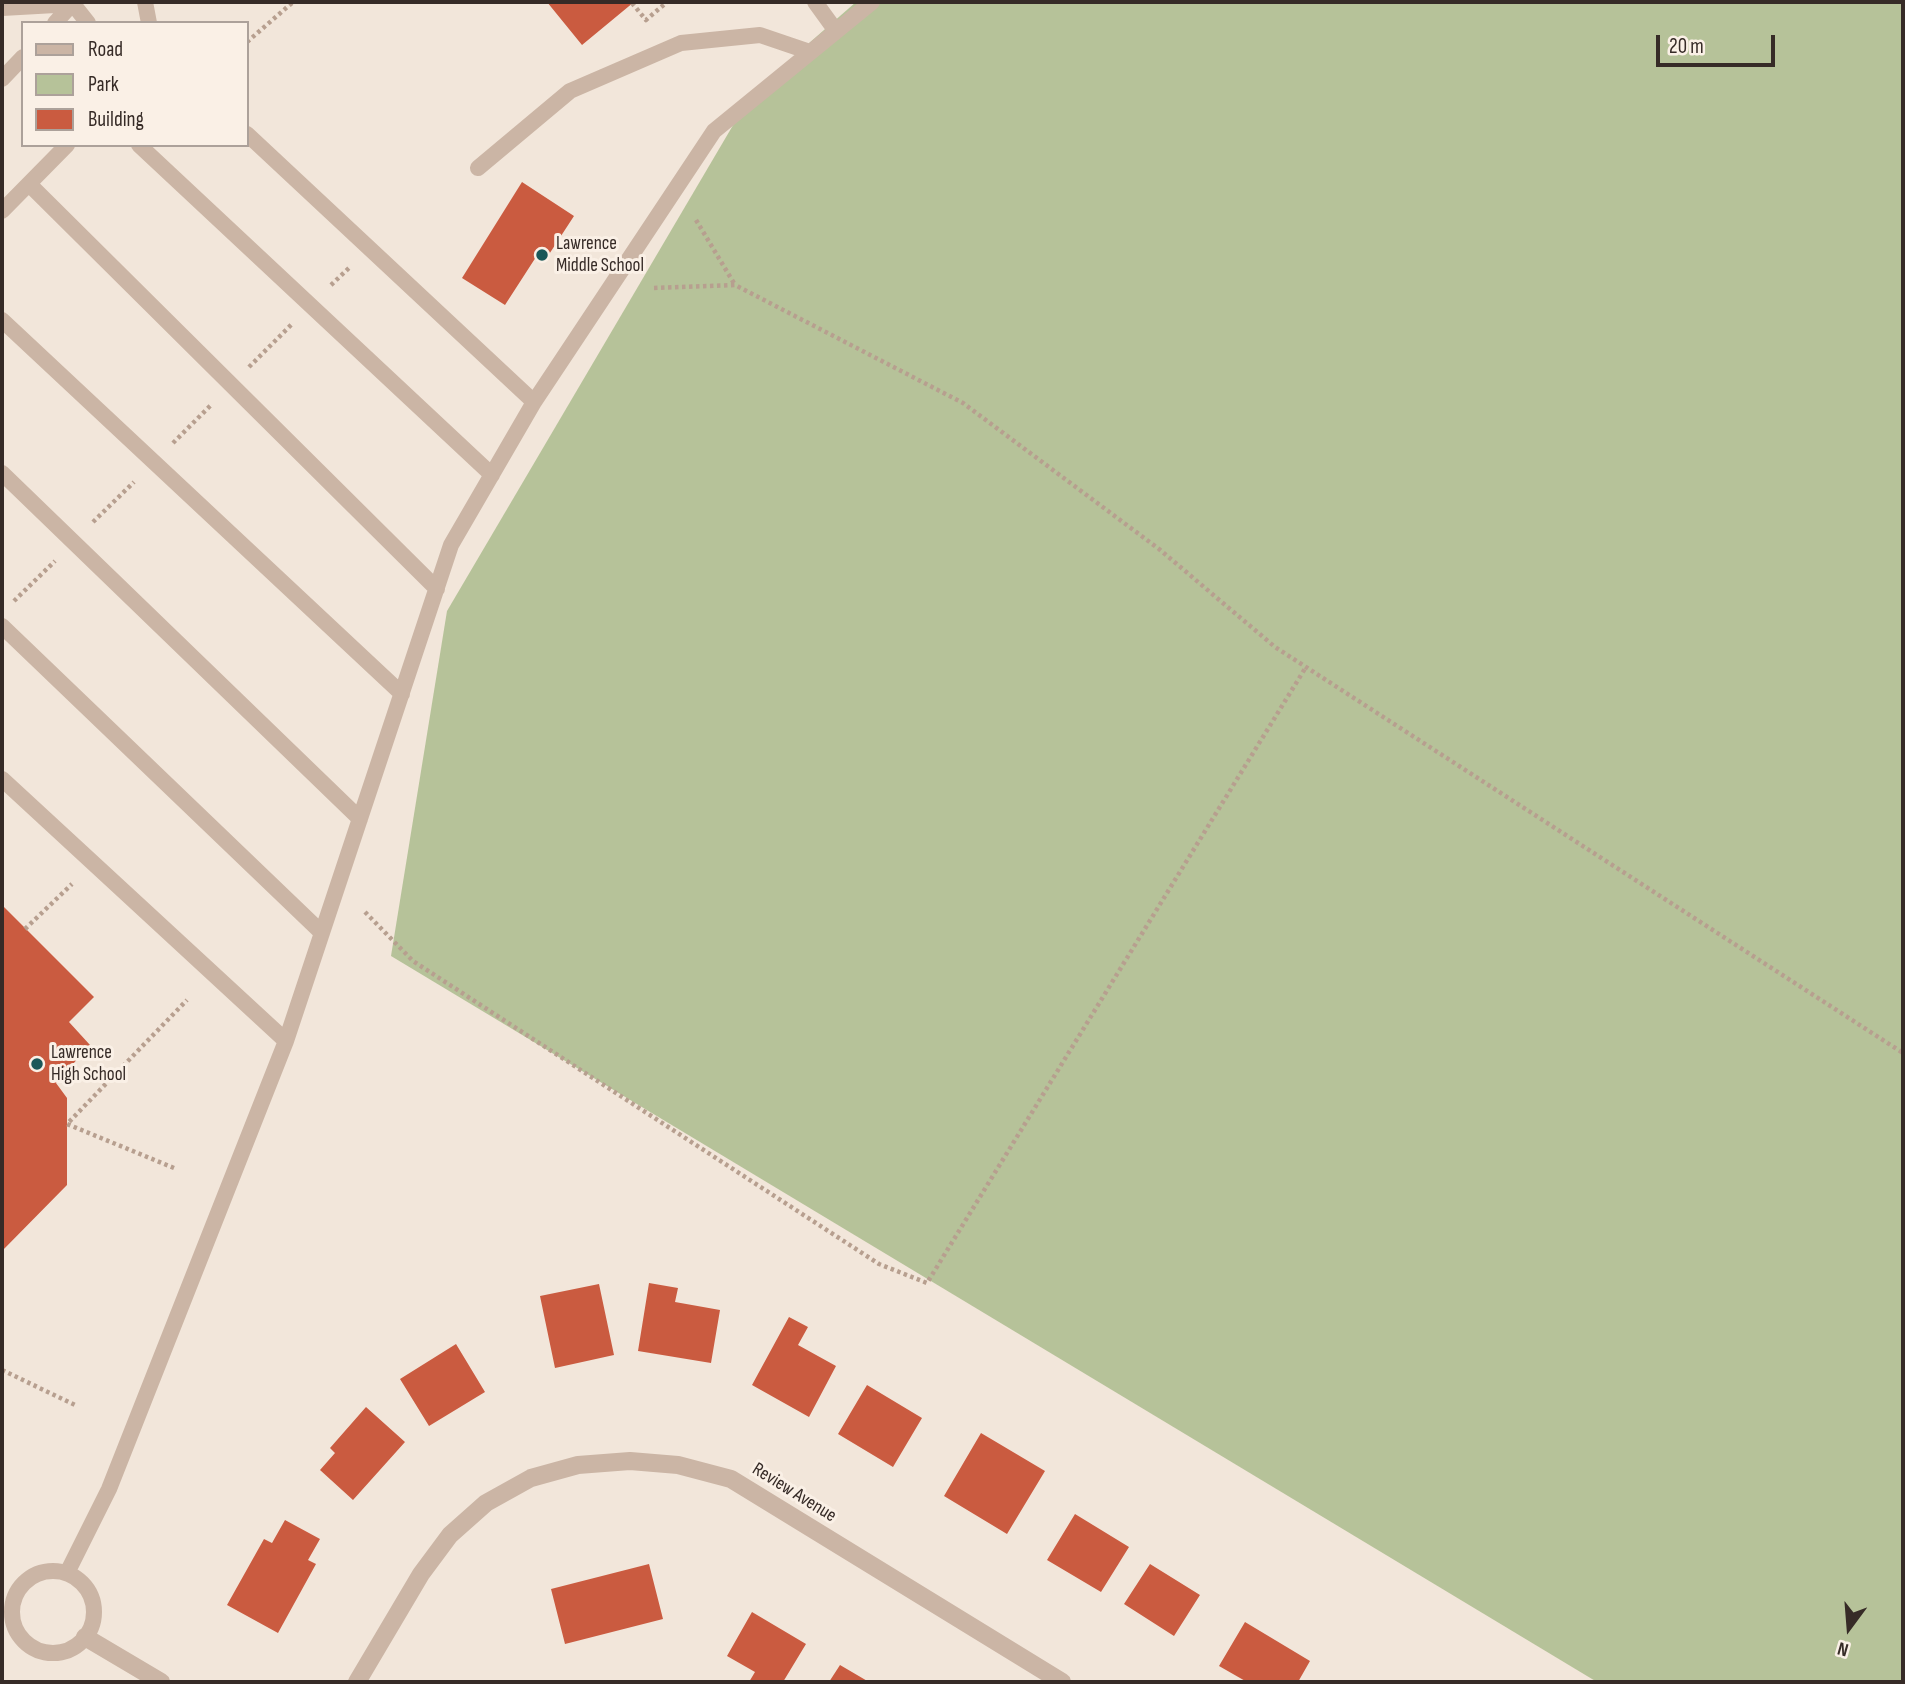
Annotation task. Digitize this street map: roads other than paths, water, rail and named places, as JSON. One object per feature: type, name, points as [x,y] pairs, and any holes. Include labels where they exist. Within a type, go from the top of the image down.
[{"type":"street","name":"Review Avenue","points":[[358,1682],[421,1574],[450,1535],[486,1503],[531,1478],[578,1465],[630,1461],[678,1465],[731,1479],[1062,1682]]},
{"type":"street","points":[[85,1637],[162,1682]]},
{"type":"lane","points":[[145,2],[149,21]]},
{"type":"lane","points":[[815,2],[836,31]]},
{"type":"lane","points":[[67,1573],[108,1489],[286,1041],[452,545],[534,402],[714,131],[872,2]]},
{"type":"lane","points":[[2,8],[74,3]]},
{"type":"lane","points":[[57,21],[74,3]]},
{"type":"lane","points":[[74,3],[87,21]]},
{"type":"lane","points":[[478,168],[570,90],[681,43],[760,36],[810,52]]},
{"type":"lane","points":[[2,79],[21,59]]},
{"type":"lane","points":[[248,135],[534,402]]},
{"type":"lane","points":[[2,211],[65,147]]},
{"type":"lane","points":[[141,147],[492,475]]},
{"type":"lane","points":[[29,184],[437,589]]},
{"type":"lane","points":[[2,320],[402,694]]},
{"type":"lane","points":[[2,473],[360,819]]},
{"type":"lane","points":[[2,626],[322,933]]},
{"type":"lane","points":[[2,779],[286,1041]]},
{"type":"lane","points":[[42,1572],[67,1573],[87,1589],[93,1601],[91,1627],[85,1637],[63,1652],[51,1653],[27,1643],[8,1623],[21,1586],[42,1572]]},
{"type":"place","name":"Lawrence Middle School","points":[[542,255]]},
{"type":"place","name":"Lawrence High School","points":[[37,1064]]}]
